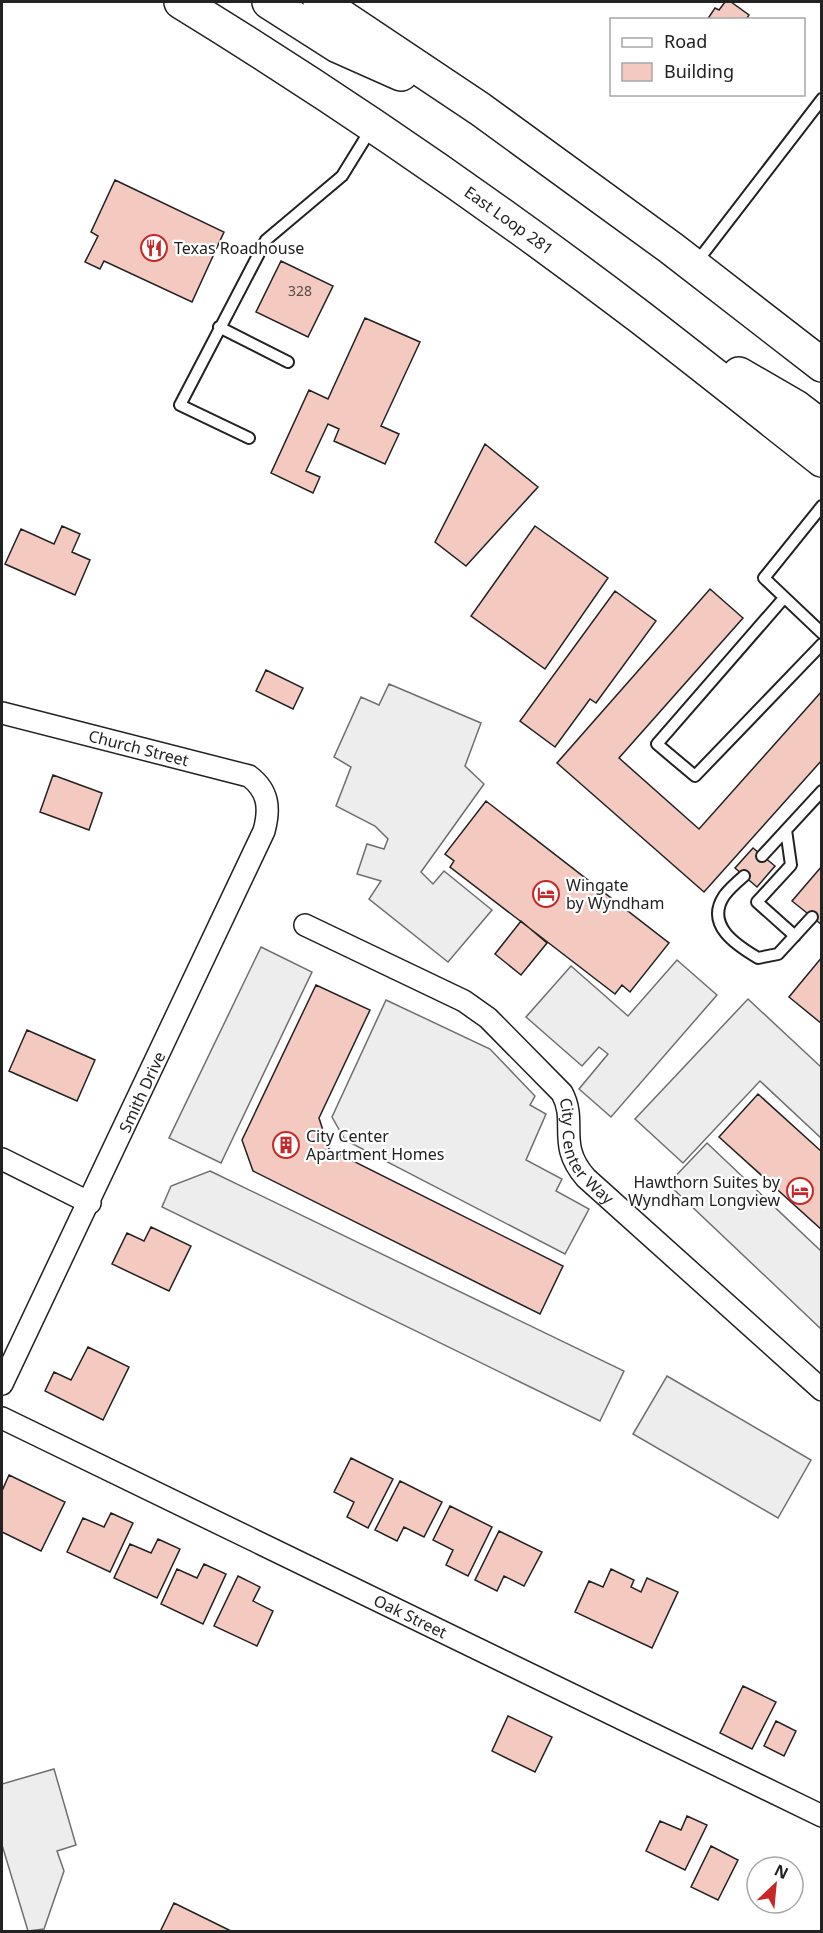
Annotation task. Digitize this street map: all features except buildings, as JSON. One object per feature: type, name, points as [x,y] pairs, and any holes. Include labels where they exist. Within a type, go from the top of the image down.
[{"type":"highway","points":[[269,2],[338,46],[480,109]]},
{"type":"highway","points":[[320,2],[480,109],[694,266],[822,365]]},
{"type":"highway","name":"East Loop 281","points":[[191,4],[372,127],[641,318],[822,460]]},
{"type":"highway","points":[[641,318],[796,407],[822,427]]},
{"type":"street","name":"Church Street","points":[[2,713],[242,774],[258,784],[266,796]]},
{"type":"street","name":"Smith Drive","points":[[2,1384],[90,1203],[264,831],[268,813],[266,796]]},
{"type":"street","name":"City Center Way","points":[[305,924],[464,1001],[488,1017],[567,1102],[568,1142],[577,1167],[586,1178],[822,1390]]},
{"type":"street","points":[[2,1159],[90,1203]]},
{"type":"street","name":"Oak Street","points":[[2,1418],[822,1816]]},
{"type":"lane","points":[[694,266],[822,99]]},
{"type":"lane","points":[[249,438],[180,405],[266,240],[342,176],[372,127]]},
{"type":"lane","points":[[219,327],[288,362]]},
{"type":"lane","points":[[822,506],[764,578],[822,633]]},
{"type":"lane","points":[[784,597],[657,744],[695,776],[822,644]]},
{"type":"lane","points":[[762,856],[822,791]]},
{"type":"lane","points":[[786,830],[791,865],[757,902],[795,936]]},
{"type":"lane","points":[[744,876],[724,896],[717,912],[720,927],[738,946],[758,958],[778,954],[812,917]]},
{"type":"shaded area","points":[[389,684],[481,723],[465,766],[484,784],[421,872],[433,884],[444,871],[492,910],[448,962],[369,899],[381,881],[357,874],[367,844],[384,849],[388,839],[375,826],[336,806],[351,767],[334,757],[361,697],[379,705]]},
{"type":"shaded area","points":[[261,947],[312,972],[221,1163],[169,1138]]},
{"type":"shaded area","points":[[677,960],[717,995],[611,1117],[579,1089],[608,1054],[599,1047],[582,1066],[526,1017],[571,966],[628,1016]]},
{"type":"shaded area","points":[[748,999],[821,1067],[821,1138],[760,1081],[683,1163],[635,1119]]},
{"type":"shaded area","points":[[386,1000],[490,1049],[535,1096],[530,1105],[546,1114],[526,1160],[562,1179],[556,1191],[589,1209],[565,1254],[345,1140],[332,1117]]},
{"type":"shaded area","points":[[707,1143],[821,1251],[821,1329],[668,1184]]},
{"type":"shaded area","points":[[210,1171],[624,1371],[600,1421],[162,1207],[171,1186]]},
{"type":"shaded area","points":[[667,1376],[811,1460],[778,1518],[633,1434]]},
{"type":"shaded area","points":[[54,1769],[76,1845],[57,1851],[64,1871],[44,1929],[28,1931],[2,1845],[2,1784]]},
{"type":"place","name":"Texas Roadhouse","points":[[154,248]]},
{"type":"place","name":"Wingate by Wyndham","points":[[546,894]]},
{"type":"place","name":"City Center Apartment Homes","points":[[286,1145]]},
{"type":"place","name":"Hawthorn Suites by Wyndham Longview","points":[[800,1191]]}]
